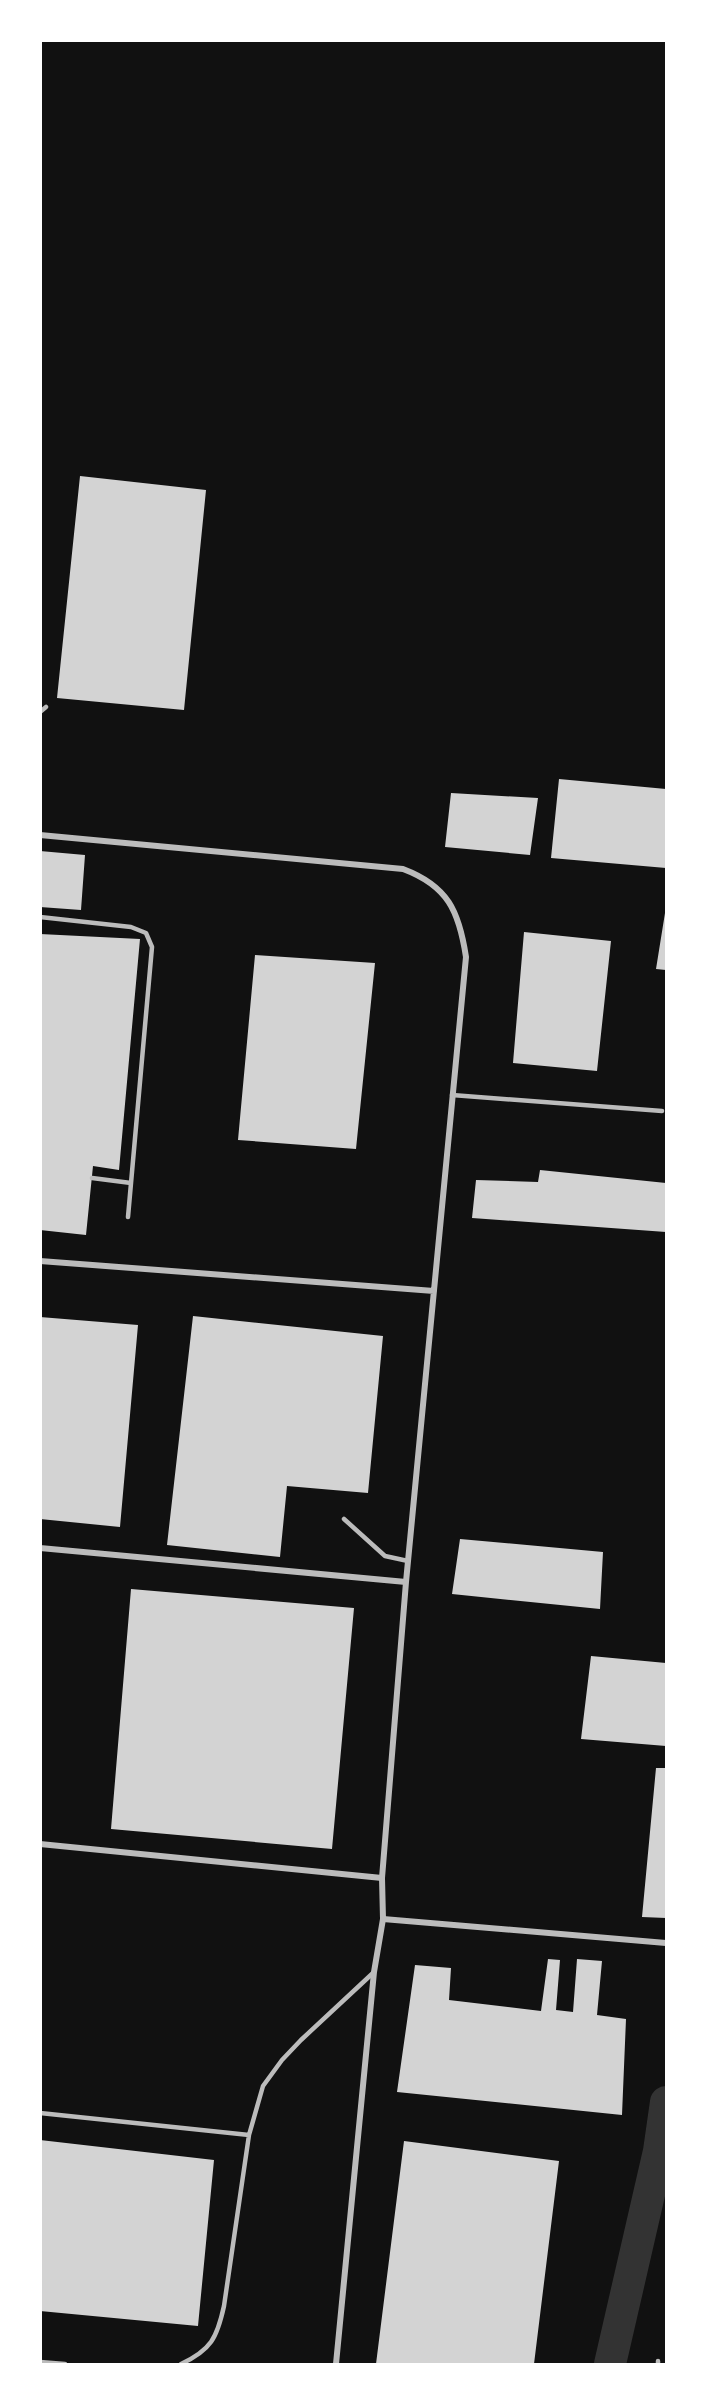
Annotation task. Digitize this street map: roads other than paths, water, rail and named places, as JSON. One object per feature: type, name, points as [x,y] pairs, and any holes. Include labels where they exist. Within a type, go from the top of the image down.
[{"type":"street","points":[[40,835],[370,864],[403,869],[423,877],[442,891],[452,906],[462,930],[466,957],[406,1582],[382,1878],[383,1919],[374,1972],[336,2364]]},
{"type":"street","points":[[40,1261],[434,1291]]},
{"type":"street","points":[[40,1548],[406,1582]]},
{"type":"street","points":[[40,1844],[382,1878]]},
{"type":"street","points":[[383,1919],[666,1943]]},
{"type":"lane","points":[[40,712],[46,707]]},
{"type":"lane","points":[[40,917],[131,927],[146,933],[152,947],[128,1217]]},
{"type":"lane","points":[[452,1095],[662,1111]]},
{"type":"lane","points":[[92,1178],[131,1183]]},
{"type":"lane","points":[[344,1519],[385,1556],[408,1562]]},
{"type":"lane","points":[[181,2364],[196,2357],[210,2346],[219,2330],[249,2135],[263,2086],[282,2060],[374,1972]]},
{"type":"lane","points":[[40,2113],[249,2135]]},
{"type":"lane","points":[[40,2362],[65,2364]]},
{"type":"waterway","points":[[610,2364],[659,2151],[666,2102]]}]
